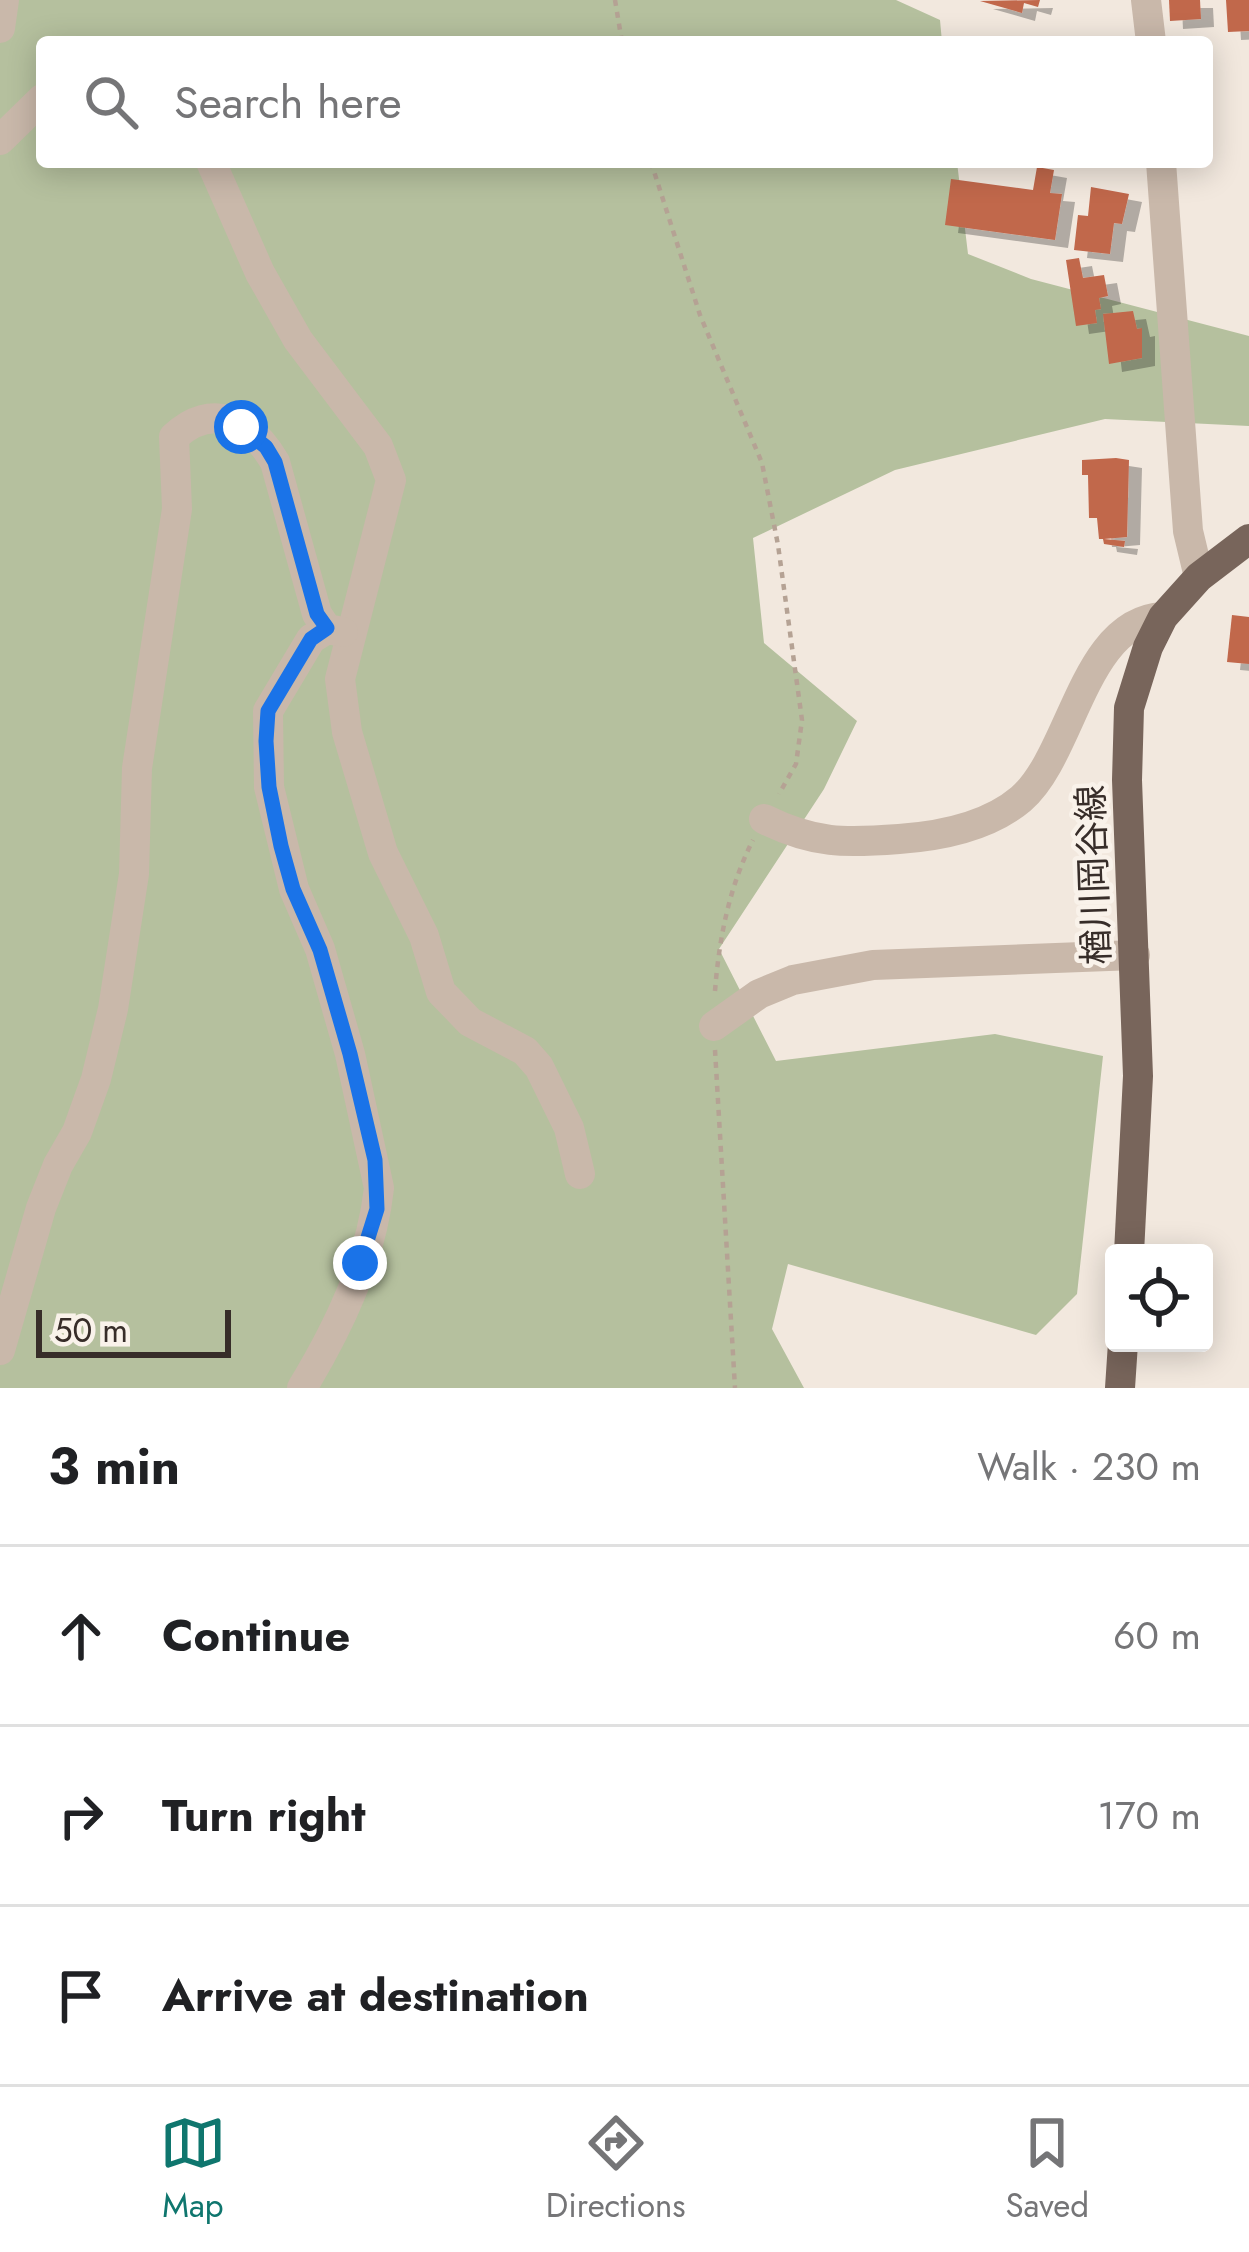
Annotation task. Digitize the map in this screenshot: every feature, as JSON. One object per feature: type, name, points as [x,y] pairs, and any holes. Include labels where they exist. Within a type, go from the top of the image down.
[{"type":"main road","name":"楢川岡谷線","points":[[1129,1244],[1138,1076],[1127,780],[1129,708],[1163,617],[1199,577],[1249,539]]},
{"type":"main road","points":[[1120,1388],[1122,1352]]},
{"type":"street","points":[[0,28],[4,0]]},
{"type":"street","points":[[1146,0],[1150,36]]},
{"type":"street","points":[[0,140],[36,105]]},
{"type":"street","points":[[214,168],[260,273],[288,323],[378,446],[391,480],[339,631],[347,732],[383,853],[424,936],[441,992],[470,1022],[525,1051],[539,1067],[569,1128],[580,1174]]},
{"type":"street","points":[[1160,168],[1187,531],[1199,577]]},
{"type":"street","points":[[0,1350],[41,1208],[96,1079],[113,1009],[134,874],[137,768],[177,509],[174,437],[185,427],[201,417],[222,416],[266,447],[275,462],[317,614],[339,631]]},
{"type":"street","points":[[764,819],[802,838],[860,842],[965,829],[1002,812],[1024,796],[1043,770],[1077,700],[1125,629],[1141,619],[1163,617]]},
{"type":"street","points":[[302,1388],[343,1320],[379,1188],[350,1054],[320,950],[293,889],[269,787],[268,711],[311,639],[339,631]]},
{"type":"street","points":[[714,1026],[759,994],[793,980],[873,965],[1136,955]]},
{"type":"path","points":[[615,0],[621,36]]},
{"type":"path","points":[[653,168],[700,315],[762,463],[778,545],[802,742],[796,764],[750,845],[718,949],[714,1026],[735,1388]]},
{"type":"green space","points":[[0,0],[896,0],[940,20],[941,36],[36,36],[36,168],[958,168],[968,254],[1031,279],[1249,336],[1249,426],[1105,419],[895,470],[753,538],[764,643],[857,721],[824,789],[719,949],[776,1061],[995,1034],[1103,1056],[1077,1294],[1036,1335],[788,1264],[772,1329],[804,1388],[0,1388]]},
{"type":"building","points":[[1040,0],[1038,7],[1024,3],[1022,13],[980,1]]},
{"type":"building","points":[[1169,0],[1200,0],[1201,19],[1170,21]]},
{"type":"building","points":[[1226,0],[1249,0],[1249,31],[1228,32]]},
{"type":"building","points":[[1037,168],[1054,170],[1050,193],[1062,194],[1055,240],[945,225],[951,179],[1033,190]]},
{"type":"building","points":[[1091,187],[1129,194],[1122,224],[1114,223],[1110,254],[1074,250],[1078,215],[1088,216]]},
{"type":"building","points":[[1079,258],[1083,278],[1104,275],[1108,296],[1099,298],[1097,323],[1076,326],[1066,260]]},
{"type":"building","points":[[1133,311],[1137,329],[1142,328],[1142,358],[1109,364],[1103,314]]},
{"type":"building","points":[[1082,460],[1129,460],[1127,537],[1104,539],[1125,541],[1124,547],[1099,539],[1097,518],[1089,518],[1088,475],[1082,475]]},
{"type":"building","points":[[1232,615],[1249,617],[1249,664],[1227,662]]},
{"type":"route","points":[[241,427],[266,447],[275,462],[317,614],[327,628],[311,639],[268,711],[266,741],[281,846],[293,889],[320,950],[375,1160],[377,1209],[360,1263]]}]
